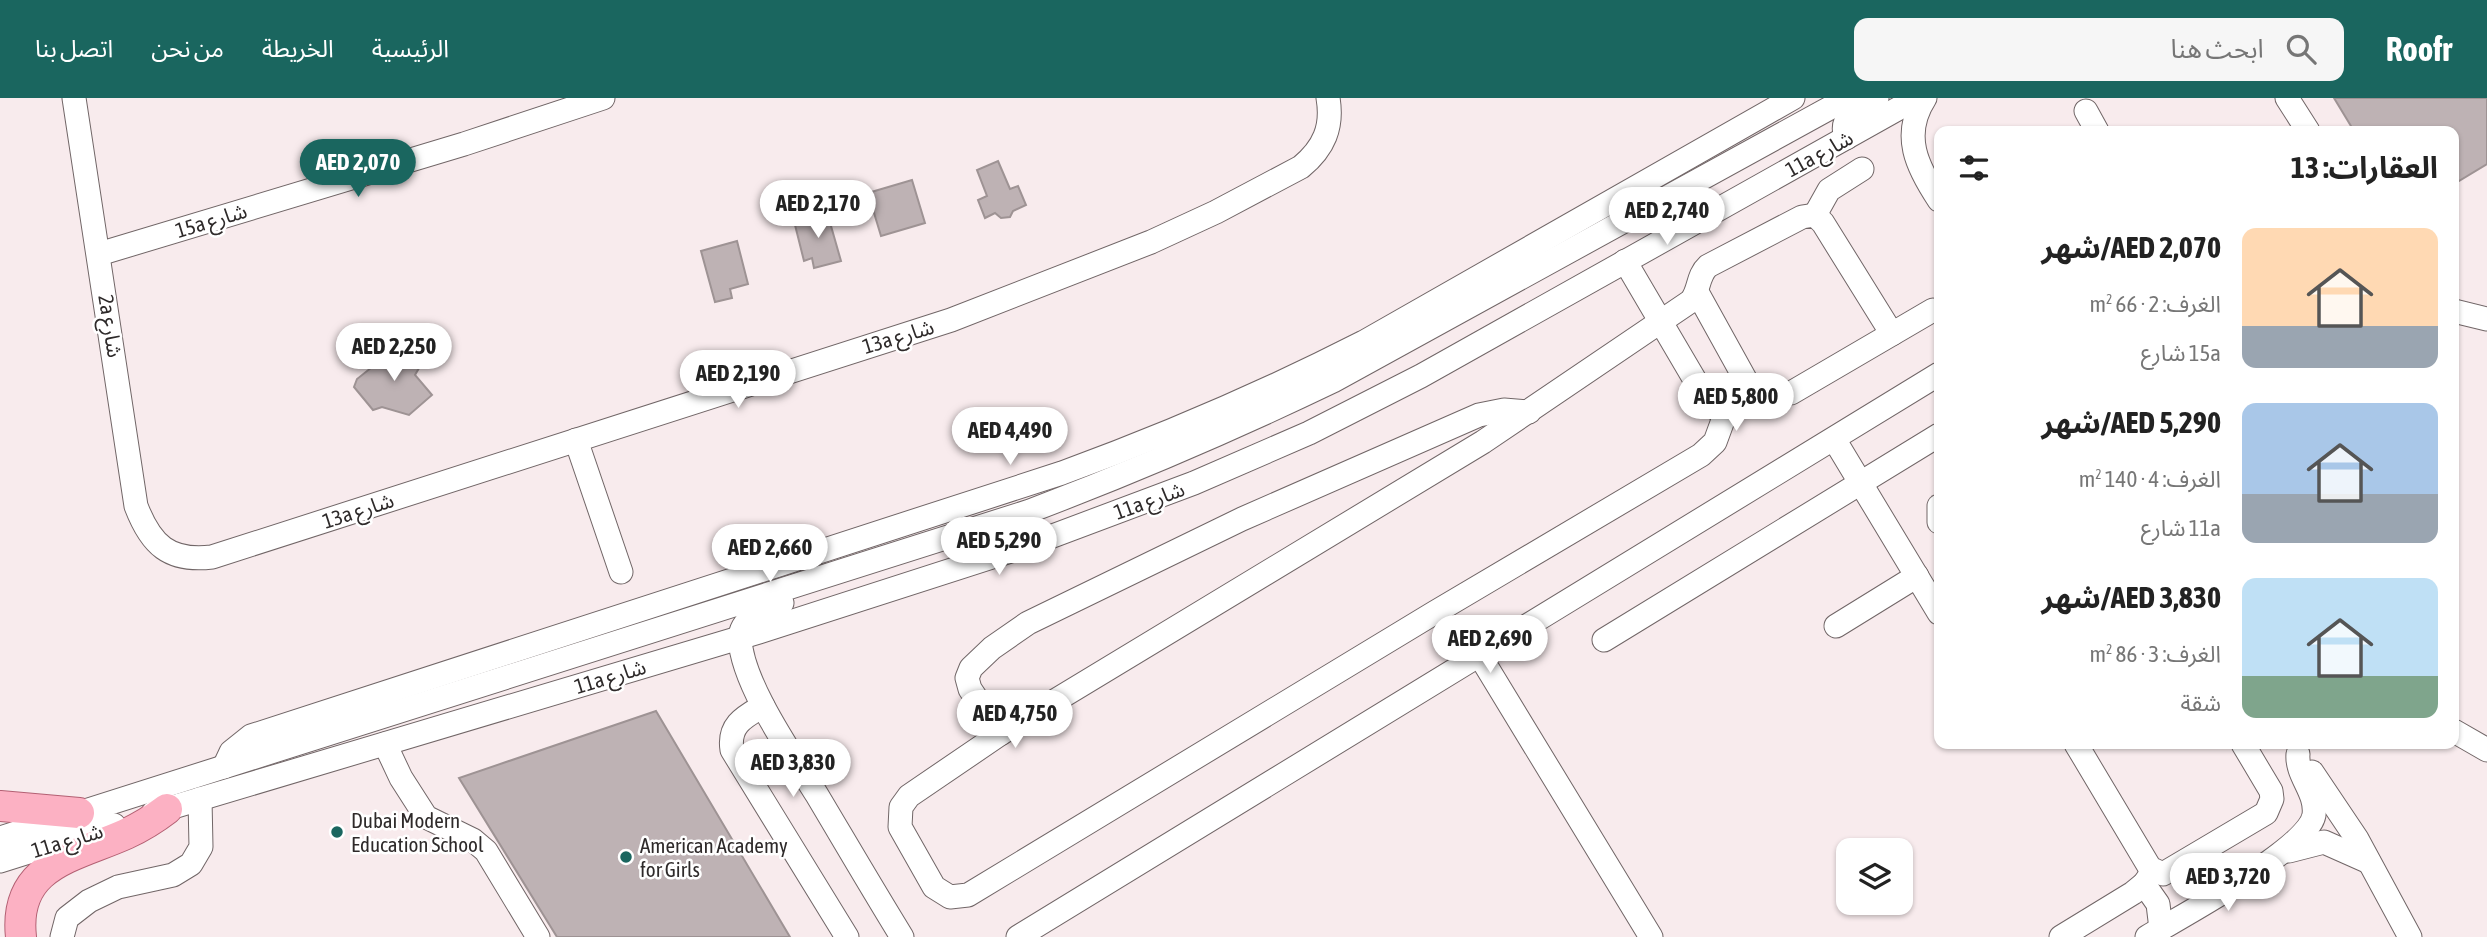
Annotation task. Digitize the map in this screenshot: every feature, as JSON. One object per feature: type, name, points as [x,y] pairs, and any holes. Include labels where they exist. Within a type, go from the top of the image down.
[{"type":"main road","points":[[0,806],[79,813]]},
{"type":"main road","points":[[21,937],[22,912],[26,898],[34,882],[47,868],[62,858],[126,834],[167,809]]},
{"type":"street","name":"2a شارع","points":[[74,98],[136,506],[150,536],[161,547]]},
{"type":"street","name":"15a شارع","points":[[99,254],[464,144],[603,98]]},
{"type":"street","name":"13a شارع","points":[[161,547],[177,556],[212,558],[951,320],[1018,295],[1216,212],[1301,167],[1314,157],[1329,130],[1331,114],[1328,98]]},
{"type":"street","points":[[224,767],[231,752],[251,736],[1125,450],[1306,372],[1793,98]]},
{"type":"street","name":"11a شارع","points":[[0,838],[1030,511],[1183,450],[1333,381],[1848,98]]},
{"type":"street","points":[[1846,138],[1846,118],[1877,98]]},
{"type":"street","name":"11a شارع","points":[[0,861],[740,637],[1026,546],[1194,483],[1320,427],[1485,340],[1917,98]]},
{"type":"street","points":[[1925,98],[1914,123],[1913,148],[1920,171],[1934,192]]},
{"type":"street","points":[[2287,98],[2305,126]]},
{"type":"street","points":[[2085,111],[2094,126]]},
{"type":"street","points":[[1485,340],[1499,319],[1509,310],[1774,163],[1784,146],[1783,133]]},
{"type":"street","points":[[1815,215],[1829,190],[1862,169]]},
{"type":"street","points":[[1726,412],[1715,442],[1701,455],[1422,620],[968,895],[950,897],[934,887],[901,827],[901,807],[909,796],[1000,734],[1529,412],[1691,301],[1697,292],[1700,275],[1708,266],[1802,217],[1815,215]]},
{"type":"street","points":[[1815,215],[1823,223],[1892,334]]},
{"type":"street","points":[[1625,261],[1709,404],[1726,412],[1734,411],[1746,401],[1749,386],[1697,292]]},
{"type":"street","points":[[1502,264],[1536,269]]},
{"type":"street","points":[[1791,393],[1933,310]]},
{"type":"street","points":[[2459,312],[2487,318]]},
{"type":"street","points":[[1018,937],[1934,377]]},
{"type":"street","points":[[1000,734],[970,689],[967,678],[971,668],[986,653],[1028,623],[1242,519],[1479,415],[1504,410],[1529,412]]},
{"type":"street","points":[[1604,640],[1934,438]]},
{"type":"street","points":[[1834,439],[1934,605]]},
{"type":"street","points":[[576,440],[621,572]]},
{"type":"street","points":[[852,568],[832,584],[754,615],[740,637],[750,677],[763,706],[902,937]]},
{"type":"street","points":[[1836,626],[1917,576]]},
{"type":"street","points":[[1480,656],[1651,937]]},
{"type":"street","points":[[763,706],[735,726],[730,742],[732,750],[847,937]]},
{"type":"street","points":[[2459,734],[2487,750]]},
{"type":"street","points":[[385,744],[401,778],[426,817],[480,845],[538,937]]},
{"type":"street","points":[[2079,749],[2148,878],[2158,904],[2154,933]]},
{"type":"street","points":[[2061,937],[2148,878],[2168,873],[2266,813],[2272,799],[2271,791],[2246,749]]},
{"type":"street","points":[[2154,933],[2286,852],[2312,824],[2315,811],[2311,792],[2295,749]]},
{"type":"street","points":[[2295,749],[2329,796],[2410,937]]},
{"type":"street","points":[[62,937],[68,918],[89,901],[118,887],[173,875],[191,864],[201,847],[200,799]]},
{"type":"street","points":[[2286,852],[2324,842],[2369,862]]},
{"type":"building","points":[[2334,98],[2487,98],[2487,164],[2459,181],[2459,126],[2351,126]]},
{"type":"building","points":[[998,161],[1010,189],[1018,186],[1026,205],[1013,211],[1010,217],[1001,218],[995,213],[985,218],[978,200],[987,196],[977,170]]},
{"type":"building","points":[[912,180],[925,223],[881,236],[868,193]]},
{"type":"building","points":[[827,212],[841,261],[814,268],[812,258],[804,261],[794,221]]},
{"type":"building","points":[[737,241],[748,284],[730,289],[732,298],[715,302],[701,251]]},
{"type":"building","points":[[401,344],[422,363],[415,375],[432,395],[409,415],[382,407],[373,410],[354,387],[357,379]]},
{"type":"building","name":"American Academy for Girls","points":[[656,711],[790,937],[557,937],[459,778]]},
{"type":"place","name":"Dubai Modern Education School","points":[[337,832]]},
{"type":"place","name":"American Academy for Girls","points":[[626,857]]}]
